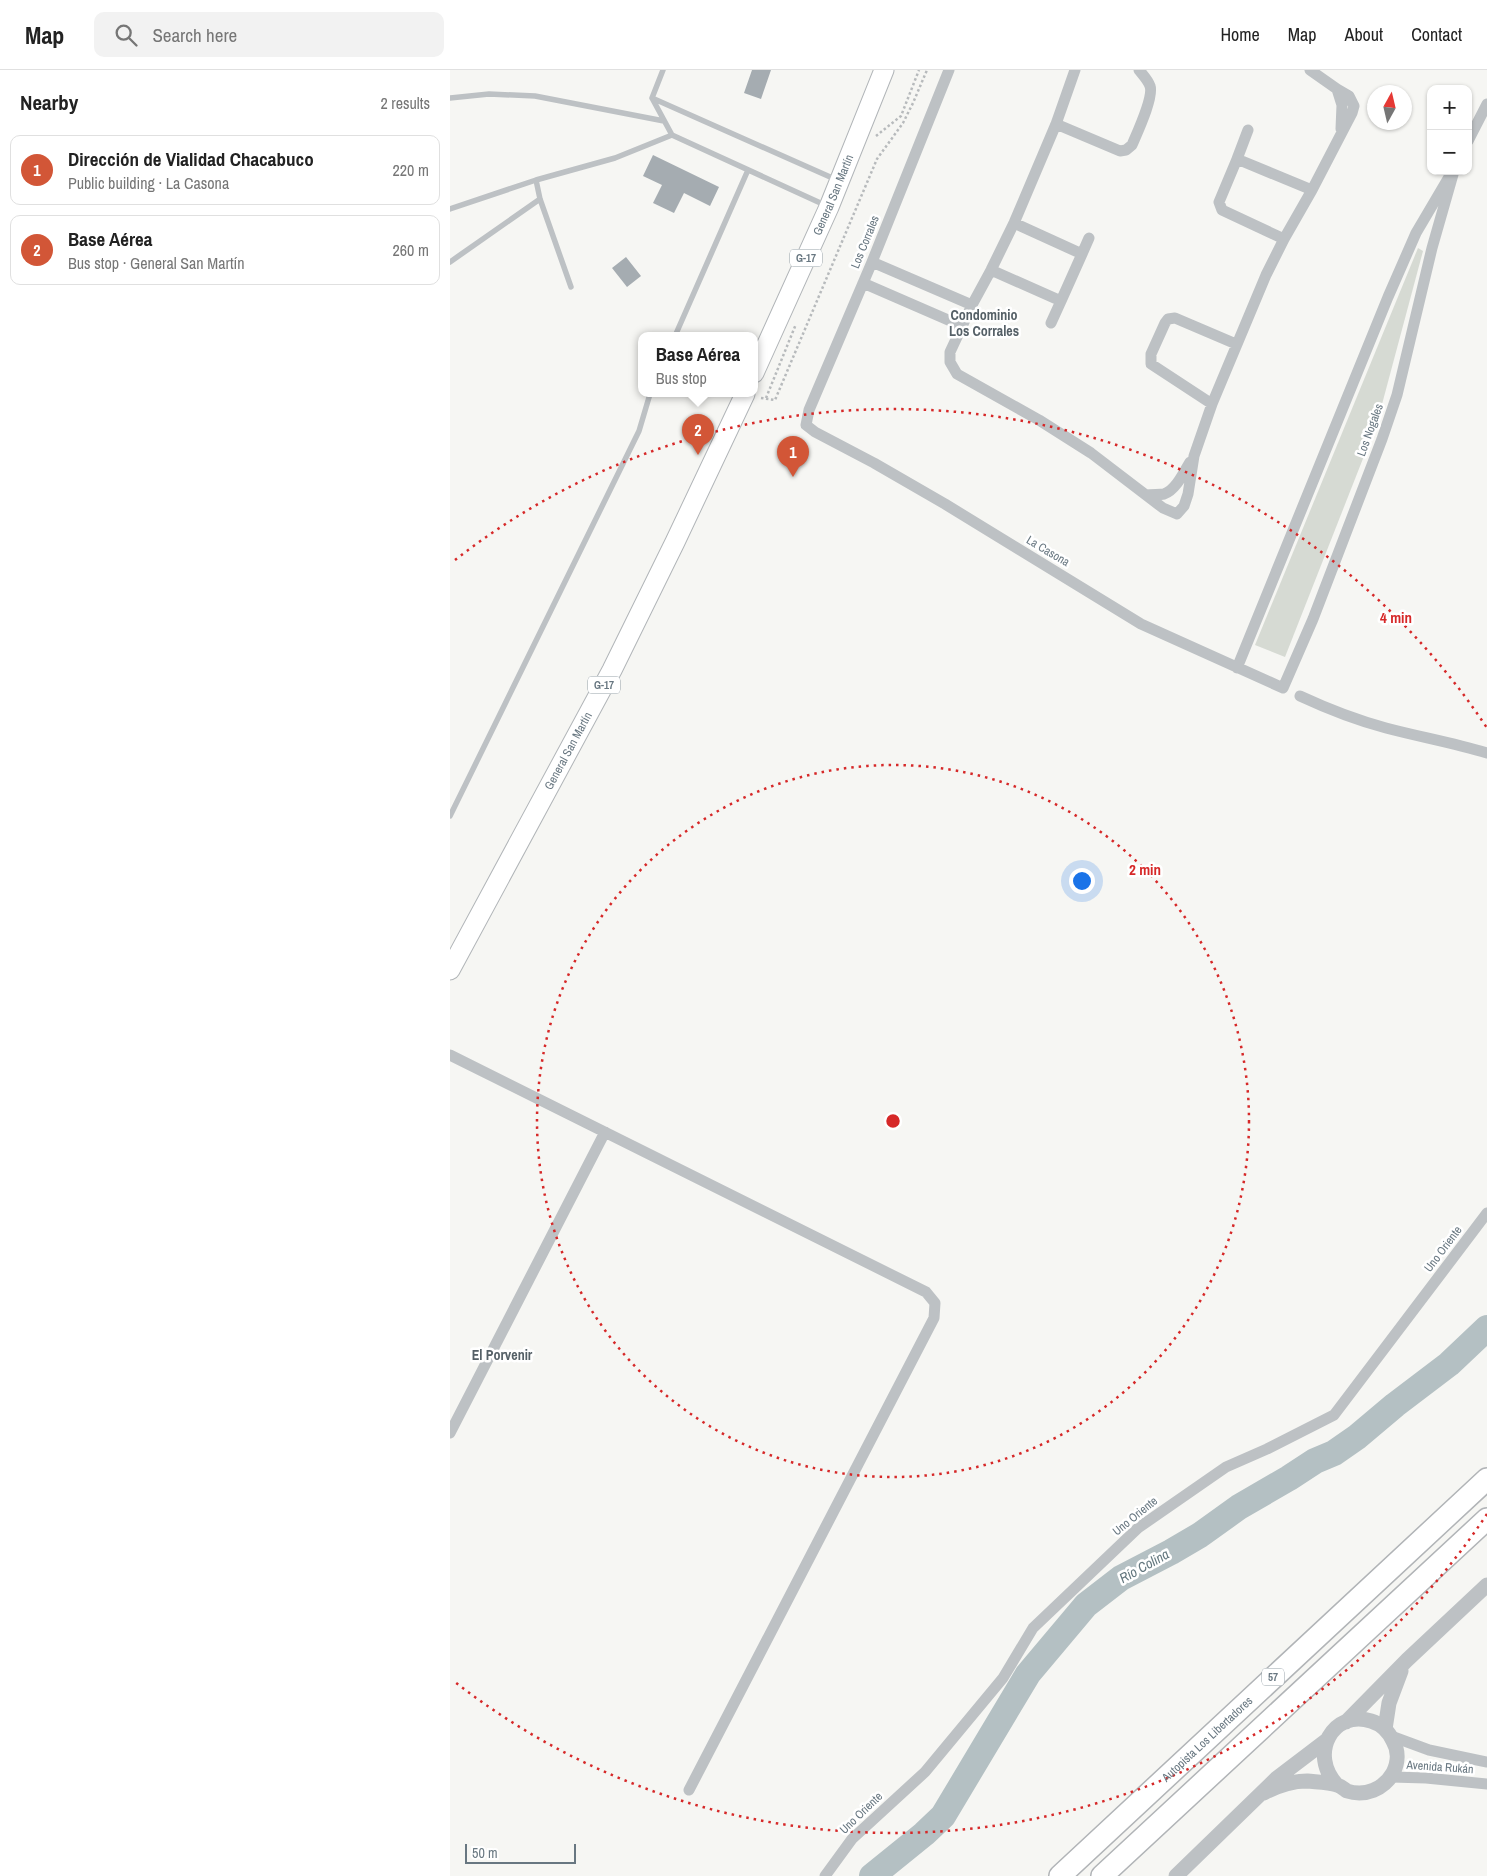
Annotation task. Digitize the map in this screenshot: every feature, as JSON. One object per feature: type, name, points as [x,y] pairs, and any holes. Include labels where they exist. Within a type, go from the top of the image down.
[{"type":"highway","name":"Autopista Los Libertadores","points":[[1060,1876],[1487,1478]]},
{"type":"highway","name":"57","points":[[1102,1876],[1487,1519]]},
{"type":"main road","name":"General San Martín","points":[[758,364],[828,207],[884,70]]},
{"type":"main road","name":"General San Martín","points":[[450,970],[612,670],[676,542],[744,397]]},
{"type":"street","name":"Los Corrales","points":[[806,425],[809,410],[872,262],[949,70]]},
{"type":"street","points":[[1075,70],[1056,124],[1014,223],[950,352],[950,362],[956,374],[1039,420],[1083,448],[1163,508],[1177,514],[1184,506],[1188,494],[1194,456]]},
{"type":"street","points":[[1056,124],[1120,151],[1126,150],[1132,145],[1150,96],[1151,87],[1138,70]]},
{"type":"street","points":[[1147,495],[1164,494],[1172,488],[1183,476],[1194,456],[1236,344],[1284,239],[1352,113],[1354,106],[1349,96],[1310,70]]},
{"type":"street","points":[[1472,133],[1487,104]]},
{"type":"street","points":[[1248,130],[1219,202],[1220,206],[1222,210],[1284,239]]},
{"type":"street","points":[[1237,159],[1312,190]]},
{"type":"street","name":"Los Nogales","points":[[1236,668],[1388,296],[1416,233],[1434,199],[1450,175]]},
{"type":"street","name":"Los Nogales","points":[[1283,688],[1316,610],[1397,395],[1432,248],[1452,175]]},
{"type":"street","points":[[1014,223],[1082,254]]},
{"type":"street","points":[[1051,323],[1090,238]]},
{"type":"street","points":[[872,262],[972,305]]},
{"type":"street","points":[[991,270],[1061,301]]},
{"type":"street","points":[[863,283],[962,326]]},
{"type":"street","points":[[1212,404],[1151,364],[1151,354],[1165,322],[1168,319],[1175,318],[1236,344]]},
{"type":"street","name":"La Casona","points":[[806,425],[815,432],[944,504],[1141,624],[1283,688]]},
{"type":"street","points":[[1300,696],[1340,714],[1364,722],[1462,745],[1487,753]]},
{"type":"street","points":[[450,1054],[926,1292],[933,1299],[936,1308],[934,1318],[689,1790]]},
{"type":"street","points":[[450,1433],[605,1132]]},
{"type":"street","name":"Uno Oriente","points":[[825,1876],[852,1839],[925,1772],[1003,1678],[1033,1628],[1138,1528],[1226,1467],[1267,1449],[1334,1415],[1487,1213]]},
{"type":"street","points":[[1346,1722],[1407,1660],[1487,1585]]},
{"type":"street","points":[[1388,1732],[1389,1703],[1393,1688],[1407,1660]]},
{"type":"street","points":[[1180,1875],[1264,1792],[1291,1766],[1326,1740],[1338,1726],[1346,1722],[1362,1719],[1379,1724],[1388,1732],[1397,1752],[1395,1769],[1391,1777],[1376,1790],[1366,1793],[1351,1792],[1337,1785],[1318,1782],[1294,1782],[1264,1792]]},
{"type":"street","name":"Avenida Rukán","points":[[1388,1732],[1429,1750],[1487,1762]]},
{"type":"street","points":[[1326,1740],[1323,1760],[1330,1778],[1337,1785]]},
{"type":"street","name":"Avenida Rukán","points":[[1391,1777],[1426,1778],[1487,1784]]},
{"type":"lane","points":[[663,70],[652,98],[672,135],[828,207]]},
{"type":"lane","points":[[450,98],[489,94],[535,96],[664,121]]},
{"type":"lane","points":[[652,98],[839,181]]},
{"type":"lane","points":[[450,209],[536,180],[615,158],[672,135]]},
{"type":"lane","points":[[677,332],[748,170]]},
{"type":"lane","points":[[536,180],[540,199],[571,287]]},
{"type":"lane","points":[[450,262],[540,199]]},
{"type":"lane","points":[[450,816],[639,431],[649,397]]},
{"type":"path","points":[[758,397],[775,400],[876,158],[902,122],[913,103],[927,70]]},
{"type":"shaded area","points":[[1418,248],[1423,251],[1377,423],[1285,657],[1255,645]]},
{"type":"building","points":[[752,70],[771,70],[761,99],[744,93]]},
{"type":"building","points":[[653,155],[719,187],[710,206],[684,193],[674,213],[653,203],[662,185],[643,176]]},
{"type":"building","points":[[626,257],[641,276],[627,287],[612,268]]},
{"type":"waterway","name":"Río Colina","points":[[872,1876],[943,1816],[1028,1674],[1086,1605],[1121,1578],[1200,1535],[1239,1507],[1315,1461],[1334,1453],[1449,1364],[1487,1328]]},
{"type":"place","name":"Base Aérea","points":[[698,455]]},
{"type":"place","name":"Dirección de Vialidad Chacabuco","points":[[793,477]]},
{"type":"district","name":"Condominio Los Corrales","points":[[984,324]]},
{"type":"district","name":"El Porvenir","points":[[502,1355]]}]
